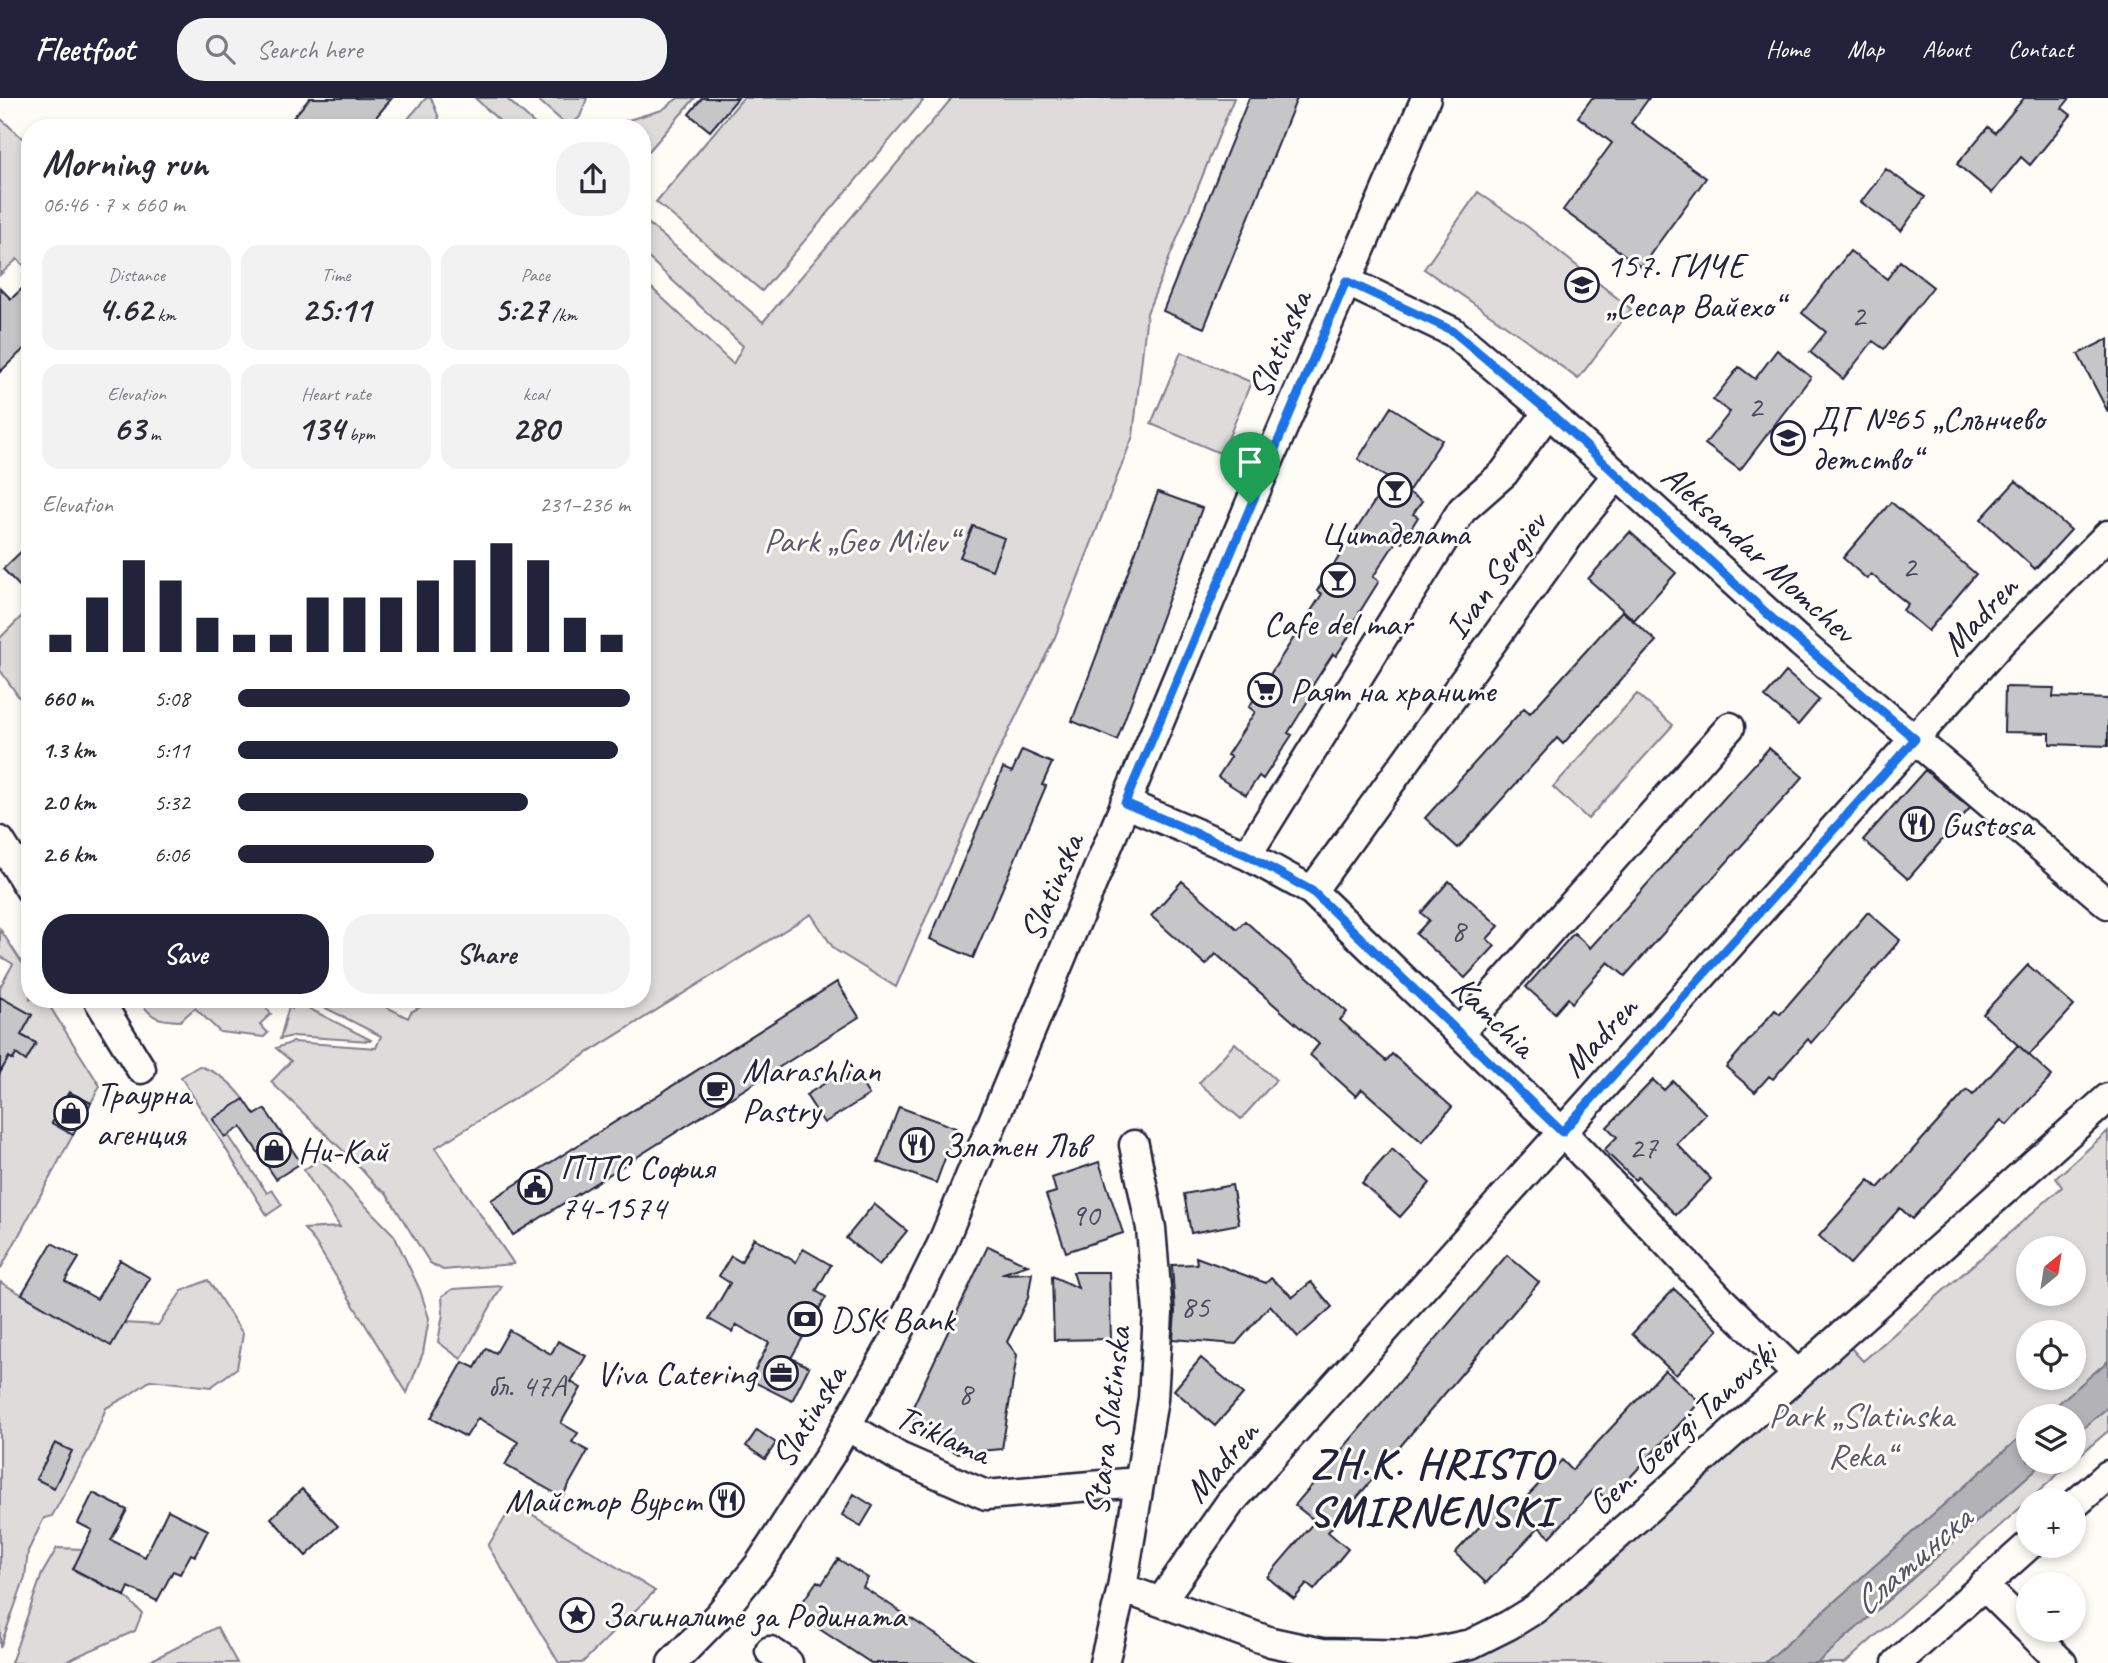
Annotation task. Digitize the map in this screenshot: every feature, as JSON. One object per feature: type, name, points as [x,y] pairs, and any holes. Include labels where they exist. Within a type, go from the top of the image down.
[{"type":"street","name":"Slatinska","points":[[672,1663],[719,1615],[759,1565],[847,1426],[895,1339],[942,1244],[1125,803],[1426,98]]},
{"type":"street","name":"Aleksandar Momchev","points":[[1346,281],[1453,331],[1549,412],[1774,620],[2108,904]]},
{"type":"street","points":[[1247,855],[1462,510],[1504,473],[1549,412]]},
{"type":"street","name":"Ivan Sergiev","points":[[1312,891],[1571,533],[1617,475]]},
{"type":"street","name":"Madren","points":[[1161,1601],[1230,1503],[2003,640],[2108,535]]},
{"type":"street","points":[[1459,1033],[1730,727]]},
{"type":"street","name":"Kamchia","points":[[1125,803],[1247,855],[1312,891],[1562,1132],[1720,1298],[1797,1374]]},
{"type":"street","points":[[0,841],[21,875]]},
{"type":"street","points":[[104,1008],[141,1069]]},
{"type":"street","name":"Gen. Georgi Tanovski","points":[[1122,1588],[1271,1642],[1322,1653],[1419,1654],[1471,1644],[1509,1626],[1535,1609],[2108,1098]]},
{"type":"street","name":"Stara Slatinska","points":[[1104,1663],[1122,1588],[1153,1399],[1158,1313],[1151,1228],[1134,1145]]},
{"type":"street","name":"Tsiklama","points":[[847,1426],[899,1457],[986,1495],[1139,1482]]},
{"type":"street","points":[[2086,1495],[2108,1475]]},
{"type":"street","points":[[1897,1663],[2016,1556]]},
{"type":"street","points":[[1983,1585],[2062,1663]]},
{"type":"green space","points":[[426,98],[431,98],[438,119],[408,119]]},
{"type":"green space","points":[[475,98],[506,98],[529,119],[497,119]]},
{"type":"green space","points":[[536,98],[587,98],[578,119],[560,119]]},
{"type":"green space","points":[[678,98],[695,98],[651,149],[651,119],[632,119],[662,110]]},
{"type":"green space","points":[[743,98],[919,98],[923,101],[762,291],[656,202]]},
{"type":"green space","name":"Park „Geo Milev“","points":[[952,98],[1234,98],[1147,313],[1133,436],[1055,637],[992,765],[896,987],[834,949],[811,914],[435,1148],[514,1264],[443,1270],[430,1263],[386,1193],[271,1082],[291,1061],[276,1048],[293,1042],[376,1048],[381,1036],[326,1008],[389,1008],[408,1018],[411,1012],[418,1008],[651,1008],[651,287],[733,364],[743,346],[651,260],[651,226],[763,322]]},
{"type":"green space","points":[[0,118],[21,137],[21,263],[17,259],[0,275]]},
{"type":"green space","points":[[1478,192],[1528,227],[1631,309],[1578,379],[1424,269]]},
{"type":"green space","points":[[1181,352],[1251,382],[1222,454],[1151,424]]},
{"type":"green space","points":[[21,617],[21,700],[0,670],[0,638]]},
{"type":"green space","points":[[1637,694],[1673,725],[1588,819],[1553,787]]},
{"type":"green space","points":[[0,929],[21,961],[21,1008],[51,1008],[100,1086],[91,1103],[69,1092],[52,1123],[73,1135],[0,1270],[0,1052],[13,1060],[16,1054],[26,1060],[36,1044],[21,1035],[32,1015],[0,997],[0,987],[13,964],[0,956]]},
{"type":"green space","points":[[145,1008],[195,1008],[180,1021],[161,1019]]},
{"type":"green space","points":[[195,1008],[266,1008],[271,1014],[260,1024],[268,1033],[264,1037],[220,1032]]},
{"type":"green space","points":[[288,1008],[308,1008],[371,1040],[293,1036],[280,1039]]},
{"type":"green space","points":[[1235,1043],[1276,1080],[1241,1119],[1199,1083]]},
{"type":"green space","points":[[199,1066],[224,1078],[244,1099],[213,1120],[225,1137],[228,1135],[267,1193],[272,1190],[282,1205],[267,1215],[181,1077]]},
{"type":"green space","name":"Park „Slatinska Reka“","points":[[2108,1131],[2108,1361],[2086,1380],[2086,1320],[2016,1320],[2016,1390],[2074,1390],[2058,1404],[2016,1404],[2016,1441],[1765,1663],[1463,1663],[1510,1640],[1850,1347],[1863,1361],[2062,1187],[2056,1178]]},
{"type":"green space","points":[[320,1159],[394,1235],[420,1290],[429,1318],[423,1353],[407,1393],[315,1242],[304,1229],[340,1227],[304,1170]]},
{"type":"green space","points":[[208,1280],[243,1334],[237,1368],[211,1387],[151,1380],[106,1408],[92,1444],[52,1516],[44,1518],[28,1551],[25,1577],[0,1648],[0,1282],[110,1345],[123,1323],[158,1325],[182,1291]]},
{"type":"green space","points":[[502,1286],[461,1359],[438,1342],[443,1314],[442,1296],[453,1289]]},
{"type":"green space","points":[[2108,1407],[2108,1431],[2086,1450],[2086,1426]]},
{"type":"green space","points":[[2030,1474],[2058,1474],[2043,1488],[2016,1488],[2016,1512],[1845,1663],[1817,1663]]},
{"type":"green space","points":[[514,1503],[655,1591],[582,1663],[559,1663],[488,1546]]},
{"type":"green space","points":[[57,1548],[83,1549],[73,1570],[125,1596],[142,1613],[135,1631],[62,1663],[11,1663],[42,1574]]},
{"type":"green space","points":[[217,1627],[237,1663],[146,1663]]},
{"type":"water","points":[[2108,1361],[2108,1407],[2086,1426],[2086,1404],[2058,1404],[2074,1390],[2086,1390],[2086,1380]]},
{"type":"water","name":"Слатинска","points":[[2016,1441],[2016,1474],[2030,1474],[1817,1663],[1765,1663]]},
{"type":"building","points":[[310,98],[392,98],[374,119],[292,119]]},
{"type":"building","points":[[702,98],[738,98],[710,131],[689,114]]},
{"type":"building","points":[[1249,98],[1297,98],[1204,328],[1163,311]]},
{"type":"building","points":[[1592,98],[1649,98],[1631,123],[1706,178],[1641,267],[1563,210],[1612,143],[1578,117]]},
{"type":"building","points":[[2024,98],[2070,98],[2062,108],[2071,115],[2030,165],[2021,157],[1992,193],[1957,164],[1988,127],[1995,133]]},
{"type":"building","points":[[1886,169],[1925,197],[1901,231],[1861,202]]},
{"type":"building","points":[[1850,251],[1887,279],[1900,261],[1933,287],[1884,349],[1873,341],[1843,379],[1810,352],[1826,332],[1802,313]]},
{"type":"building","points":[[0,288],[11,299],[21,290],[21,352],[0,372]]},
{"type":"building","points":[[2108,339],[2108,412],[2078,354]]},
{"type":"building","points":[[1777,350],[1811,377],[1740,470],[1705,444],[1730,412],[1713,400],[1739,367],[1755,379]]},
{"type":"building","points":[[1391,407],[1442,440],[1408,492],[1422,501],[1413,514],[1418,517],[1402,543],[1397,540],[1373,577],[1379,581],[1349,629],[1352,632],[1336,656],[1333,654],[1307,694],[1311,696],[1288,733],[1292,735],[1263,779],[1259,776],[1246,795],[1218,777],[1231,757],[1227,755],[1255,712],[1249,707],[1322,594],[1317,591],[1389,479],[1358,459]]},
{"type":"building","points":[[2016,481],[2071,530],[2035,569],[1981,519]]},
{"type":"building","points":[[1158,492],[1202,508],[1117,740],[1072,721]]},
{"type":"building","points":[[1891,502],[1976,574],[1928,631],[1903,610],[1908,604],[1871,574],[1867,579],[1843,558]]},
{"type":"building","points":[[973,526],[1004,538],[992,570],[960,557]]},
{"type":"building","points":[[1630,532],[1676,573],[1634,620],[1588,579]]},
{"type":"building","points":[[21,552],[21,588],[3,569]]},
{"type":"building","points":[[1622,611],[1656,641],[1563,744],[1557,738],[1458,848],[1425,818],[1524,708],[1530,713]]},
{"type":"building","points":[[1786,672],[1819,700],[1798,725],[1765,697]]},
{"type":"building","points":[[2005,687],[2054,688],[2053,697],[2108,699],[2108,746],[2050,744],[2050,733],[2004,732]]},
{"type":"building","points":[[1769,748],[1803,777],[1625,976],[1608,962],[1572,1003],[1568,998],[1555,1013],[1526,987],[1574,933],[1590,948]]},
{"type":"building","points":[[1022,750],[1052,763],[1042,785],[1046,786],[973,958],[930,939],[1003,768],[1012,772]]},
{"type":"building","name":"Gustosa","points":[[1925,770],[1970,808],[1908,879],[1863,840]]},
{"type":"building","points":[[1182,881],[1237,929],[1245,921],[1347,1012],[1340,1020],[1386,1061],[1392,1054],[1452,1107],[1422,1142],[1362,1089],[1356,1096],[1310,1055],[1319,1044],[1216,954],[1206,965],[1151,916]]},
{"type":"building","points":[[1449,881],[1499,926],[1487,939],[1495,946],[1465,978],[1416,934],[1429,920],[1421,913]]},
{"type":"building","points":[[1868,912],[1900,940],[1811,1043],[1808,1039],[1773,1079],[1769,1076],[1755,1092],[1726,1067],[1775,1010],[1780,1014]]},
{"type":"building","points":[[2028,965],[2074,1006],[2029,1055],[1983,1014]]},
{"type":"building","points":[[837,982],[859,1017],[513,1235],[491,1200]]},
{"type":"building","points":[[0,997],[32,1015],[21,1035],[36,1043],[26,1061],[16,1054],[13,1060],[9,1057],[0,1073]]},
{"type":"building","points":[[2018,1045],[2052,1076],[2007,1125],[2001,1120],[1912,1219],[1900,1208],[1850,1264],[1819,1236],[1869,1180],[1878,1188],[1967,1090],[1973,1095]]},
{"type":"building","points":[[851,1067],[869,1095],[824,1123],[806,1095]]},
{"type":"building","points":[[1653,1080],[1664,1090],[1673,1081],[1706,1114],[1677,1144],[1711,1179],[1676,1215],[1638,1177],[1635,1180],[1604,1150],[1617,1137],[1607,1127]]},
{"type":"building","name":"Траурна агенция","points":[[69,1092],[91,1103],[73,1135],[52,1123]]},
{"type":"building","name":"Ни-Кай","points":[[244,1099],[255,1115],[265,1109],[301,1163],[276,1179],[241,1127],[225,1137],[213,1119]]},
{"type":"building","name":"Златен Лъв","points":[[899,1107],[956,1128],[936,1183],[878,1162]]},
{"type":"building","points":[[1392,1149],[1430,1183],[1400,1217],[1362,1183]]},
{"type":"building","points":[[1099,1162],[1123,1233],[1066,1252],[1046,1195],[1056,1192],[1052,1178]]},
{"type":"building","points":[[1232,1185],[1239,1224],[1191,1233],[1184,1194]]},
{"type":"building","points":[[874,1204],[907,1231],[879,1265],[846,1238]]},
{"type":"building","points":[[754,1238],[796,1262],[803,1249],[831,1265],[816,1291],[826,1297],[791,1358],[809,1367],[792,1401],[750,1380],[769,1343],[737,1325],[732,1332],[709,1319],[730,1283],[719,1276],[731,1256],[741,1262]]},
{"type":"building","points":[[52,1243],[79,1258],[65,1281],[97,1299],[120,1260],[150,1278],[111,1346],[22,1294]]},
{"type":"building","points":[[988,1246],[1028,1265],[1001,1274],[1032,1273],[1028,1298],[1007,1342],[1017,1355],[1002,1449],[957,1453],[921,1435],[910,1413]]},
{"type":"building","points":[[1507,1255],[1539,1282],[1328,1532],[1348,1549],[1314,1590],[1307,1584],[1294,1599],[1267,1577],[1315,1521],[1295,1505]]},
{"type":"building","points":[[1196,1257],[1266,1283],[1271,1278],[1293,1297],[1311,1282],[1332,1307],[1298,1337],[1270,1305],[1236,1344],[1173,1339],[1175,1312],[1172,1265],[1197,1264]]},
{"type":"building","points":[[1073,1272],[1109,1272],[1111,1339],[1054,1340],[1052,1276],[1078,1288]]},
{"type":"building","points":[[1674,1289],[1718,1330],[1676,1375],[1632,1334]]},
{"type":"building","points":[[509,1330],[551,1354],[558,1341],[586,1356],[571,1382],[581,1388],[561,1423],[578,1433],[572,1442],[588,1451],[562,1497],[505,1465],[518,1442],[478,1418],[466,1437],[431,1418],[463,1362],[475,1368],[486,1348],[496,1353]]},
{"type":"building","points":[[1201,1358],[1243,1394],[1215,1426],[1174,1390]]},
{"type":"building","points":[[1665,1370],[1700,1402],[1608,1501],[1595,1489],[1550,1537],[1539,1527],[1486,1583],[1455,1553],[1507,1497],[1517,1507],[1562,1460],[1572,1470]]},
{"type":"building","points":[[757,1430],[776,1443],[765,1459],[746,1446]]},
{"type":"building","points":[[55,1443],[72,1451],[54,1488],[36,1479]]},
{"type":"building","points":[[302,1489],[338,1526],[306,1556],[271,1518]]},
{"type":"building","points":[[93,1493],[127,1510],[111,1540],[145,1557],[168,1510],[208,1530],[195,1556],[191,1554],[180,1574],[173,1571],[157,1601],[129,1587],[125,1596],[73,1569],[92,1530],[78,1523]]},
{"type":"building","points":[[854,1494],[873,1506],[861,1526],[842,1515]]},
{"type":"building","points":[[838,1559],[868,1578],[863,1587],[979,1663],[871,1663],[795,1613],[817,1581],[822,1584]]},
{"type":"place","name":"157. ГИЧЕ „Сесар Вайехо“","points":[[1582,285]]},
{"type":"place","name":"ДГ №65 „Слънчево детство“","points":[[1788,438]]},
{"type":"place","name":"Цитаделата","points":[[1395,490]]},
{"type":"place","name":"Cafe del mar","points":[[1338,580]]},
{"type":"place","name":"Раят на храните","points":[[1265,690]]},
{"type":"place","name":"Gustosa","points":[[1917,824]]},
{"type":"place","name":"Marashlian Pastry","points":[[717,1090]]},
{"type":"place","name":"Траурна агенция","points":[[71,1113]]},
{"type":"place","name":"Златен Лъв","points":[[917,1145]]},
{"type":"place","name":"Ни-Кай","points":[[274,1150]]},
{"type":"place","name":"ПТТС София 74-1574","points":[[535,1187]]},
{"type":"place","name":"DSK Bank","points":[[805,1319]]},
{"type":"place","name":"Viva Catering","points":[[781,1373]]},
{"type":"place","name":"Майстор Вурст","points":[[727,1500]]},
{"type":"place","name":"Загиналите за Родината","points":[[577,1615]]},
{"type":"district","name":"ZH.K. HRISTO SMIRNENSKI","points":[[1432,1486]]},
{"type":"route","points":[[1346,281],[1453,331],[1549,412],[1774,620],[1915,739],[1562,1132],[1312,891],[1247,855],[1125,803],[1250,504],[1346,281]]}]
